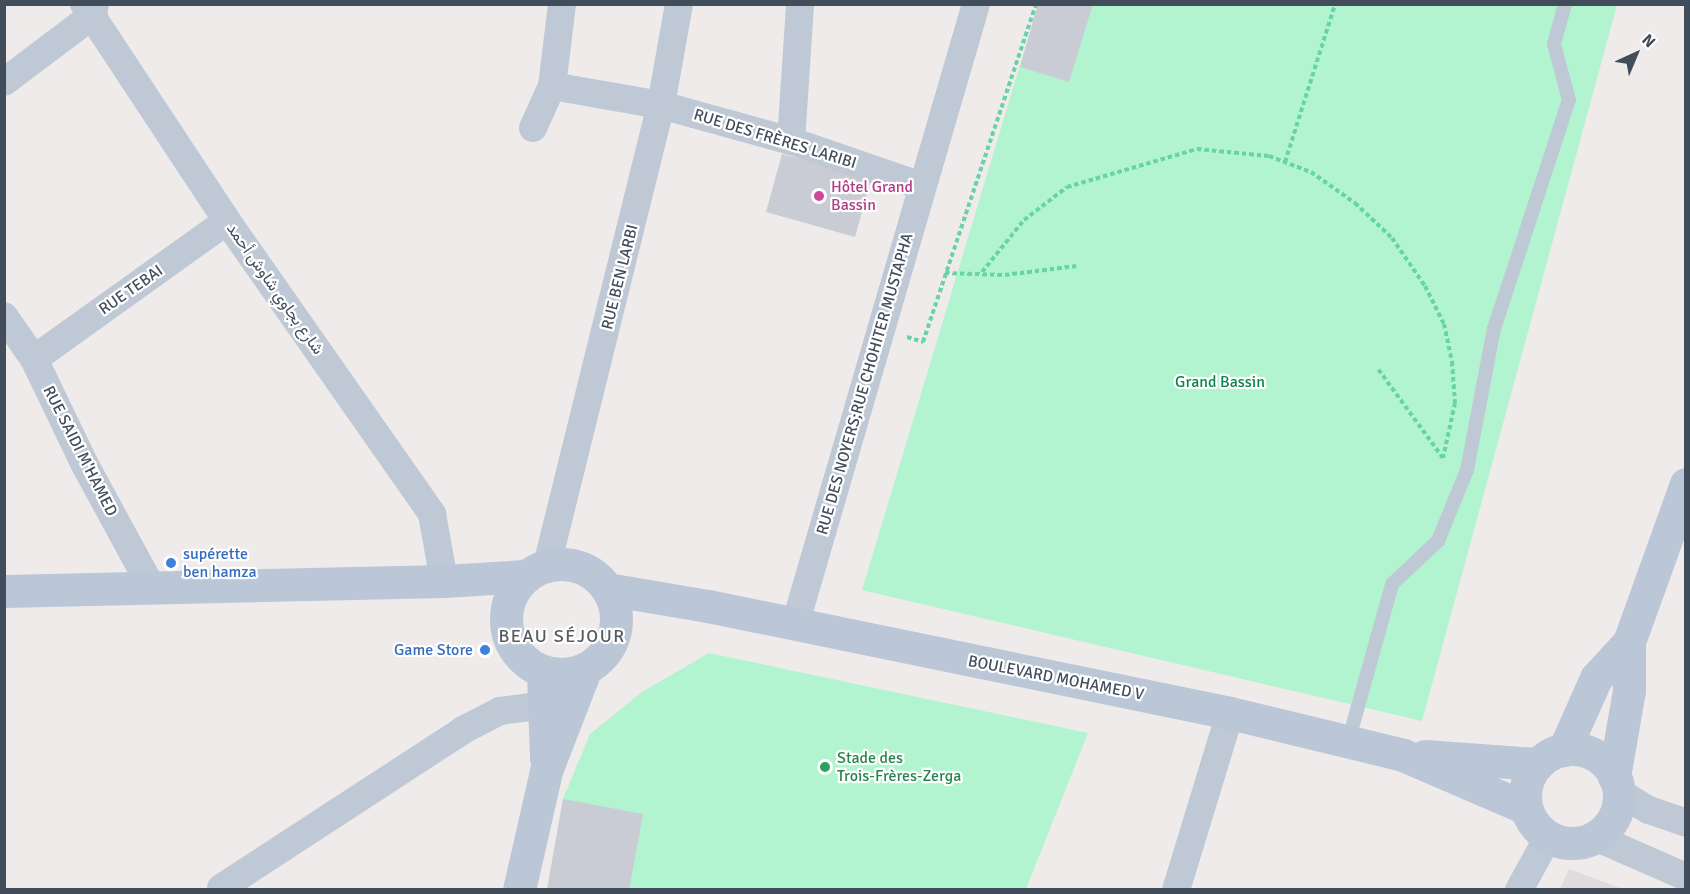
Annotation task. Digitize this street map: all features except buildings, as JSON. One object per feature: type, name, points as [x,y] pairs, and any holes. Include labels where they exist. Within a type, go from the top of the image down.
[{"type":"main road","points":[[1629,642],[1596,678],[1551,757],[1525,792],[1526,808],[1548,837],[1563,842],[1595,837],[1613,818],[1629,690],[1629,642],[1686,484]]},
{"type":"main road","points":[[4,591],[444,582],[549,564],[597,577],[608,590],[616,625],[606,652],[585,670],[564,675],[543,672],[527,664],[514,650],[505,615],[512,594],[549,564]]},
{"type":"main road","points":[[444,582],[505,615]]},
{"type":"main road","name":"BOULEVARD MOHAMED V","points":[[608,590],[708,606],[1230,713],[1403,755],[1526,808]]},
{"type":"main road","name":"BOULEVARD MOHAMED V","points":[[616,625],[708,606]]},
{"type":"main road","points":[[519,890],[546,771],[585,670]]},
{"type":"main road","points":[[543,672],[546,771]]},
{"type":"main road","name":"BOULEVARD MOHAMED V","points":[[1403,755],[1551,757]]},
{"type":"main road","points":[[1551,757],[1594,755],[1616,784]]},
{"type":"street","points":[[533,128],[552,86],[562,4]]},
{"type":"street","name":"RUE BEN LARBI","points":[[549,564],[661,105],[680,4]]},
{"type":"street","points":[[791,141],[800,4]]},
{"type":"street","name":"RUE DES NOYERS;RUE CHOHITER MUSTAPHA","points":[[795,625],[976,4]]},
{"type":"street","points":[[4,82],[90,8]]},
{"type":"street","name":"شارع بجاوي شاوش أحمد","points":[[90,8],[227,221],[432,514],[444,582]]},
{"type":"street","name":"RUE DES FRÈRES LARIBI","points":[[552,86],[661,105],[791,141],[922,186]]},
{"type":"street","name":"RUE TEBAI","points":[[34,359],[227,221]]},
{"type":"street","name":"RUE SAIDI M'HAMED","points":[[4,316],[34,359],[84,463],[152,588]]},
{"type":"street","points":[[213,889],[463,730],[500,711],[545,705]]},
{"type":"street","points":[[1176,890],[1230,713]]},
{"type":"street","points":[[1616,784],[1649,810],[1686,823]]},
{"type":"street","points":[[1518,890],[1548,837]]},
{"type":"street","points":[[1595,837],[1686,877]]},
{"type":"lane","points":[[1348,742],[1392,584],[1438,541],[1467,470],[1494,329],[1569,100],[1554,44],[1565,4]]},
{"type":"path","points":[[923,342],[1036,4]]},
{"type":"path","points":[[1285,162],[1335,4]]},
{"type":"path","points":[[982,272],[1024,220],[1067,187],[1197,150],[1269,156],[1311,172],[1355,203],[1392,238],[1425,286],[1444,324],[1452,362],[1455,403],[1443,458],[1378,369]]},
{"type":"path","points":[[945,273],[982,272],[1005,275],[1076,266]]},
{"type":"shaded area","points":[[1569,869],[1623,889],[1560,889]]},
{"type":"green space","name":"Grand Bassin","points":[[1038,5],[1617,5],[1422,721],[862,590]]},
{"type":"green space","name":"Stade des Trois-Frères-Zerga","points":[[709,653],[1088,733],[1026,889],[547,890],[563,799],[590,734],[642,692]]},
{"type":"place","name":"Hôtel Grand Bassin","points":[[819,196]]},
{"type":"place","name":"supérette ben hamza","points":[[171,563]]},
{"type":"place","name":"Game Store","points":[[485,650]]},
{"type":"place","name":"Stade des Trois-Frères-Zerga","points":[[825,767]]},
{"type":"district","name":"BEAU SÉJOUR","points":[[562,636]]}]
